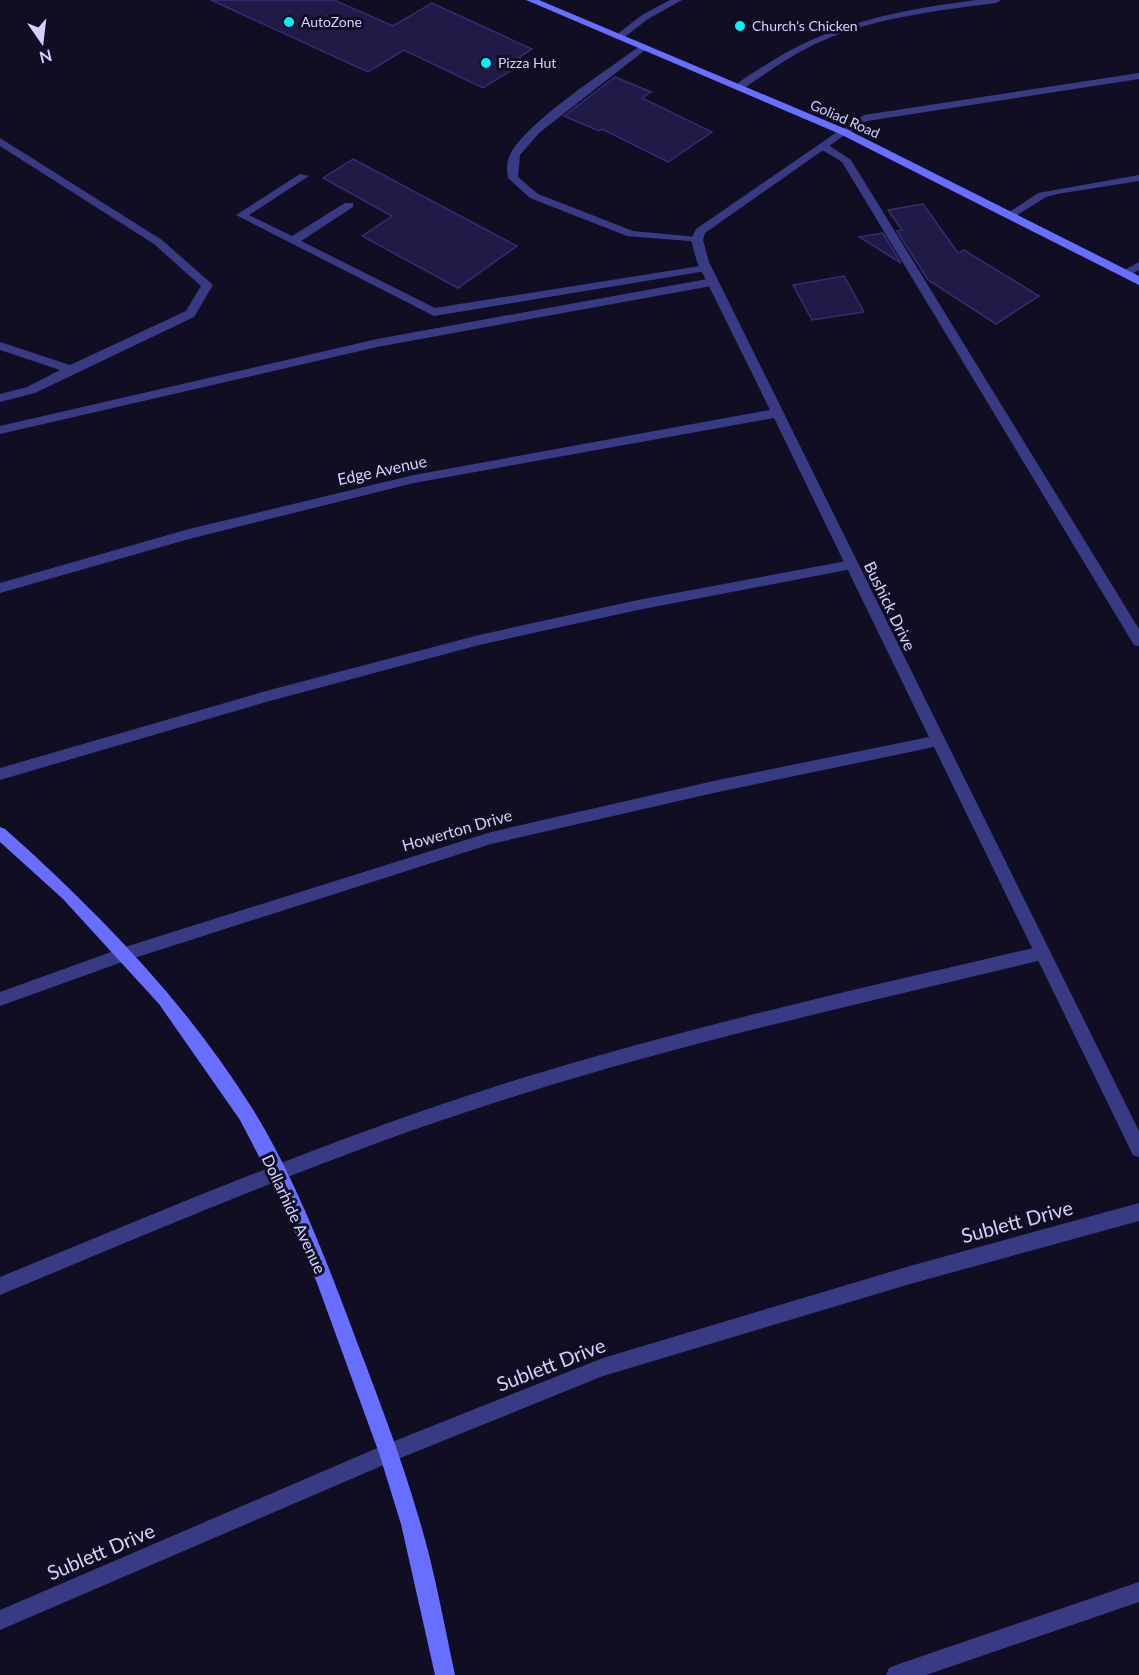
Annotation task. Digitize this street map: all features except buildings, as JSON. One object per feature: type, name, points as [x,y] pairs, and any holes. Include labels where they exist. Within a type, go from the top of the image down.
[{"type":"main road","name":"Goliad Road","points":[[531,0],[843,132],[1139,281]]},
{"type":"main road","name":"Dollarhide Avenue","points":[[0,832],[68,894],[165,999],[246,1114],[277,1172],[325,1281],[389,1453],[411,1524],[445,1675]]},
{"type":"street","points":[[619,37],[645,17],[677,0]]},
{"type":"street","points":[[739,87],[808,43],[834,32],[921,10],[996,0]]},
{"type":"street","points":[[644,47],[532,133],[515,153],[512,166],[513,178],[534,196],[631,234],[697,240],[700,231],[707,225],[864,118],[1139,76]]},
{"type":"street","points":[[0,141],[158,243],[207,285],[190,314],[32,390],[0,398]]},
{"type":"street","points":[[823,146],[846,160],[1139,641]]},
{"type":"street","points":[[304,176],[241,214],[434,312],[706,268]]},
{"type":"street","points":[[1010,215],[1042,195],[1056,190],[1139,178]]},
{"type":"street","points":[[293,241],[350,205]]},
{"type":"street","name":"Bushick Drive","points":[[697,240],[706,268],[1139,1149]]},
{"type":"street","points":[[1125,274],[1139,265]]},
{"type":"street","points":[[0,430],[377,343],[713,282]]},
{"type":"street","points":[[0,346],[72,369]]},
{"type":"street","name":"Edge Avenue","points":[[0,588],[189,534],[381,486],[778,413]]},
{"type":"street","points":[[0,774],[293,687],[428,652],[683,596],[852,565]]},
{"type":"street","name":"Howerton Drive","points":[[0,999],[125,954],[419,859],[492,838],[718,786],[937,741]]},
{"type":"street","points":[[0,1286],[277,1172],[520,1087],[731,1028],[1042,953]]},
{"type":"street","name":"Sublett Drive","points":[[0,1620],[389,1453],[603,1367],[910,1275],[1139,1212]]},
{"type":"street","points":[[896,1675],[1139,1592]]},
{"type":"place","name":"AutoZone","points":[[289,22]]},
{"type":"place","name":"Church's Chicken","points":[[740,26]]},
{"type":"place","name":"Pizza Hut","points":[[486,63]]}]
